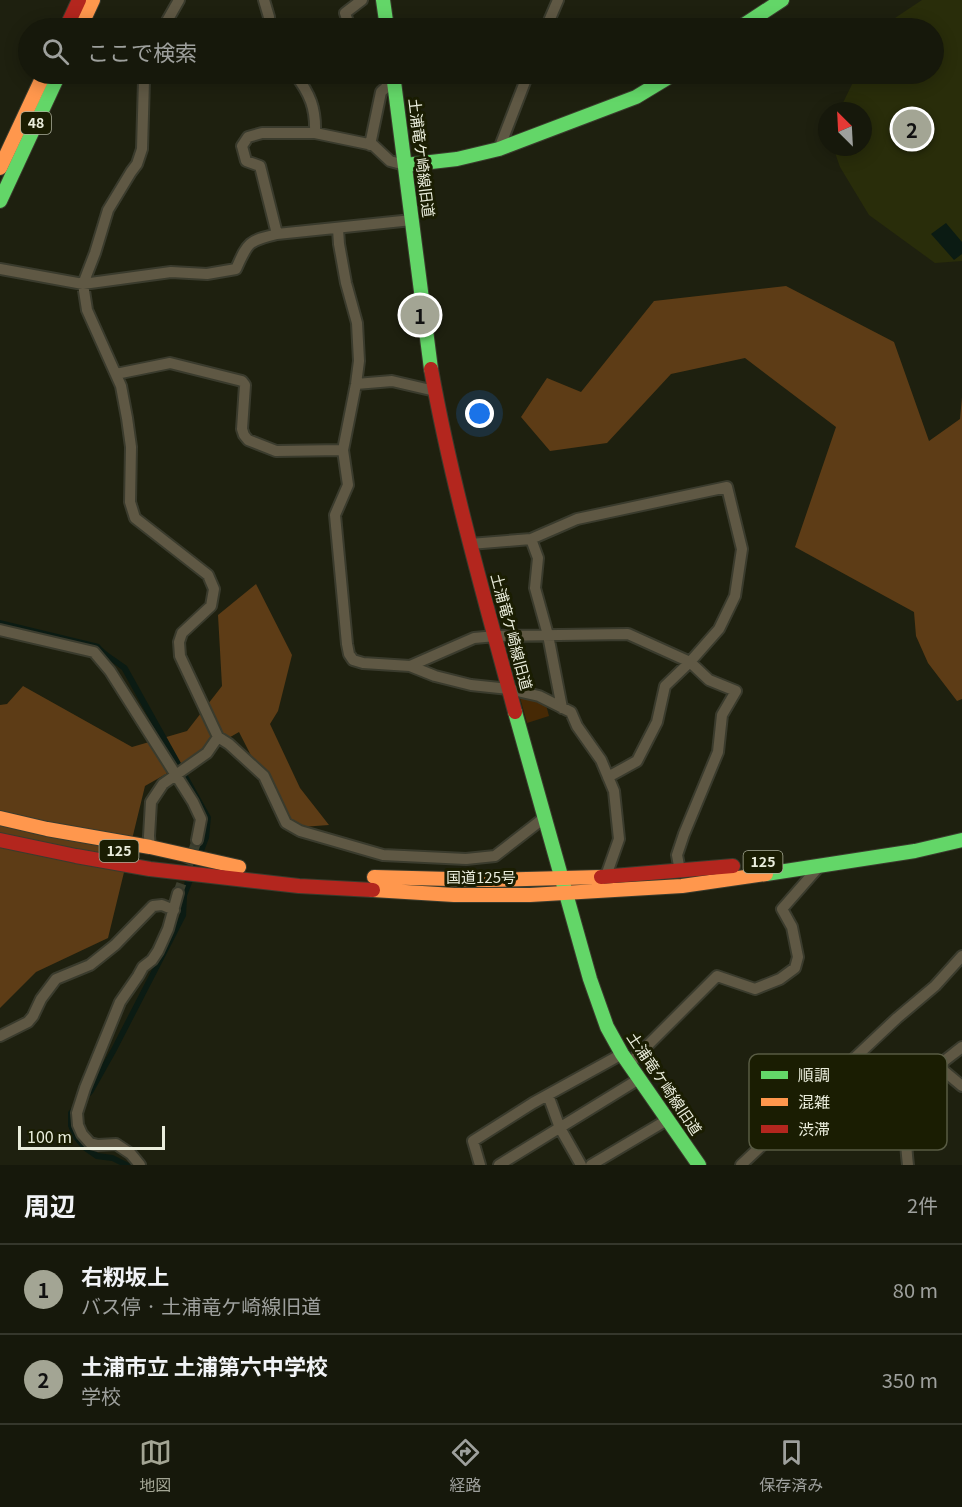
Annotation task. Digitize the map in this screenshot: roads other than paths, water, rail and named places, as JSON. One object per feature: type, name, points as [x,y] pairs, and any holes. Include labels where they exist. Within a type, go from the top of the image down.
[{"type":"main road","points":[[71,18],[79,0]]},
{"type":"main road","points":[[85,18],[93,0]]},
{"type":"main road","points":[[383,0],[386,18]]},
{"type":"main road","points":[[754,18],[782,0]]},
{"type":"main road","name":"48","points":[[0,168],[39,84]]},
{"type":"main road","name":"48","points":[[0,201],[54,84]]},
{"type":"main road","name":"土浦竜ケ崎線旧道","points":[[395,84],[435,391],[449,462],[565,893],[595,996],[607,1027],[625,1059],[699,1165]]},
{"type":"main road","points":[[405,165],[457,159],[499,149],[636,97],[659,84]]},
{"type":"main road","points":[[0,818],[47,829],[150,847],[239,873]]},
{"type":"main road","name":"国道125号","points":[[0,826],[79,844],[239,873],[364,891],[443,895],[530,895],[682,886],[818,867],[915,851],[962,840]]},
{"type":"main road","name":"国道125号","points":[[0,840],[150,869],[454,880],[606,876],[754,864],[831,853],[962,828]]},
{"type":"main road","points":[[0,849],[100,870],[154,878],[239,873]]},
{"type":"street","points":[[169,18],[179,0]]},
{"type":"street","points":[[264,0],[269,18]]},
{"type":"street","points":[[347,18],[345,13],[362,0]]},
{"type":"street","points":[[550,18],[558,0]]},
{"type":"street","points":[[144,84],[142,149],[137,164],[108,210],[83,284],[87,310],[121,386],[131,447],[130,502],[135,518],[208,575],[214,589],[211,606],[182,633],[180,656],[218,737],[264,776],[286,823],[300,831],[383,855],[466,859],[495,856],[544,818]]},
{"type":"street","points":[[303,84],[312,102],[315,133]]},
{"type":"street","points":[[370,145],[381,92],[388,84]]},
{"type":"street","points":[[499,149],[524,84]]},
{"type":"street","points":[[278,234],[260,166],[246,161],[242,146],[248,137],[262,133],[315,133],[373,145],[390,161],[405,165]]},
{"type":"street","points":[[0,269],[83,284],[171,272],[207,274],[236,269],[246,246],[259,238],[412,220]]},
{"type":"street","points":[[338,228],[346,283],[357,323],[359,361],[343,450],[348,485],[336,515],[346,644],[349,654],[353,660],[363,663],[410,666],[471,685],[509,688],[539,696],[572,712],[577,726],[601,760],[614,791],[619,839],[606,876]]},
{"type":"street","points":[[116,374],[170,363],[242,381],[245,386],[242,429],[248,440],[276,451],[343,450]]},
{"type":"street","points":[[356,384],[392,381],[435,391]]},
{"type":"street","points":[[470,544],[531,539],[578,519],[727,487],[742,549],[735,596],[719,629],[665,686],[657,722],[637,761],[608,777]]},
{"type":"street","points":[[531,539],[538,558],[535,588],[548,635],[562,708]]},
{"type":"street","points":[[0,630],[94,652],[110,671],[193,802],[201,819],[197,840]]},
{"type":"street","points":[[410,666],[474,638],[628,634],[690,662],[709,680],[736,692],[722,716],[718,752],[680,844],[677,855],[680,871]]},
{"type":"street","points":[[150,847],[151,802],[163,784],[207,753],[218,737]]},
{"type":"street","points":[[480,1165],[473,1141],[548,1095],[625,1059],[717,976],[755,989],[780,979],[795,968],[798,957],[792,927],[782,909],[818,867]]},
{"type":"street","points":[[140,1165],[131,1154],[116,1144],[90,1143],[78,1125],[77,1113],[120,1002],[143,967],[158,951],[168,929],[178,893]]},
{"type":"street","points":[[0,1036],[28,1022],[56,979],[90,965],[116,945],[153,906],[162,905],[174,910]]},
{"type":"street","points":[[859,1054],[935,986],[962,956]]},
{"type":"street","points":[[947,1059],[962,1047]]},
{"type":"street","points":[[947,1074],[962,1086]]},
{"type":"street","points":[[500,1165],[639,1079]]},
{"type":"street","points":[[548,1095],[560,1128],[581,1165]]},
{"type":"street","points":[[591,1165],[667,1120]]},
{"type":"street","points":[[741,1165],[757,1150]]},
{"type":"street","points":[[906,1150],[908,1165]]},
{"type":"tunnel","points":[[178,893],[197,840]]},
{"type":"place","name":"土浦市立 土浦第六中学校","points":[[912,129]]},
{"type":"place","name":"右籾坂上","points":[[420,315]]}]
